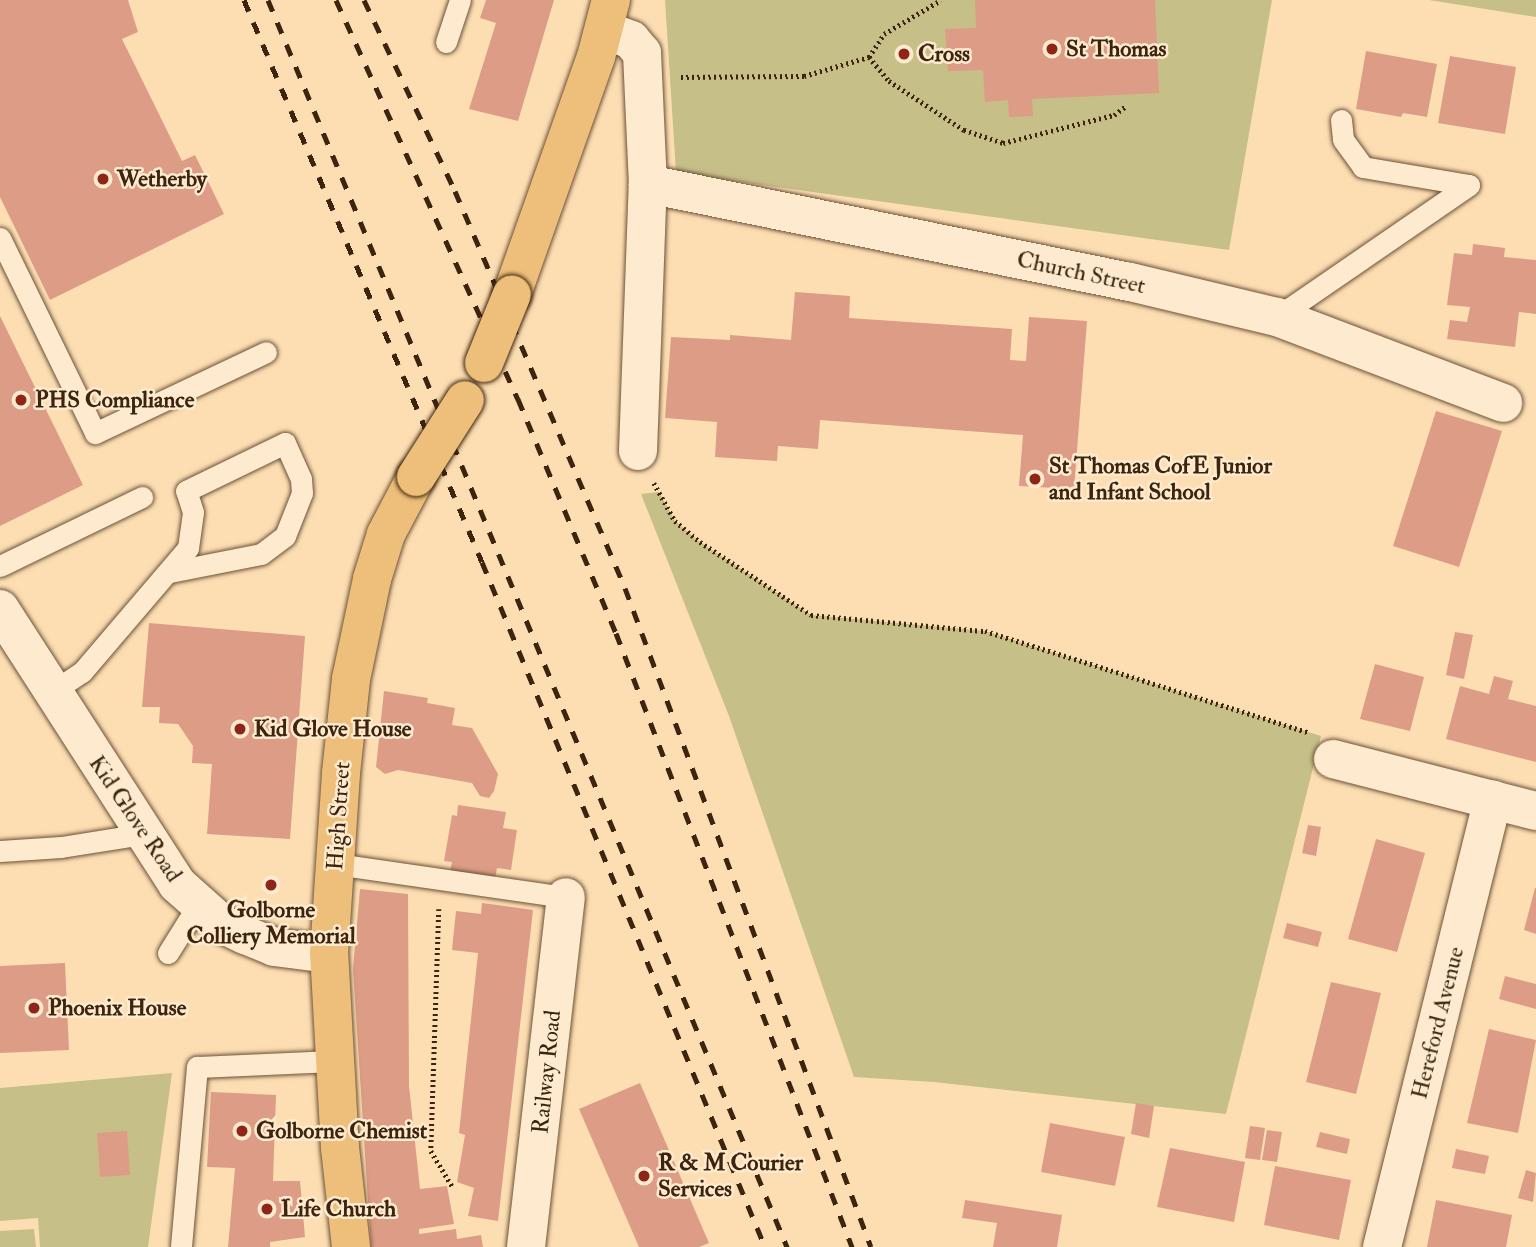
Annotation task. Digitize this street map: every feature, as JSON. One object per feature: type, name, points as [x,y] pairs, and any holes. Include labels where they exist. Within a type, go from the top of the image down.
[{"type":"main road","name":"High Street","points":[[351,1247],[340,1148],[329,954],[341,774],[351,679],[361,625],[386,534],[416,477],[465,400],[484,363],[512,294],[608,8]]},
{"type":"street","points":[[608,8],[638,46],[645,77],[648,184],[638,451]]},
{"type":"street","name":"Church Street","points":[[648,184],[1130,282],[1277,317],[1503,403]]},
{"type":"street","name":"Kid Glove Road","points":[[0,609],[142,834],[177,884],[222,924],[274,947],[329,954]]},
{"type":"street","points":[[1333,759],[1536,811]]},
{"type":"street","name":"Hereford Avenue","points":[[1382,1247],[1493,800]]},
{"type":"street","name":"Railway Road","points":[[526,1247],[566,897]]},
{"type":"lane","points":[[446,42],[460,0]]},
{"type":"lane","points":[[1277,317],[1469,185],[1363,167],[1343,139],[1341,120]]},
{"type":"lane","points":[[0,238],[95,433],[266,352]]},
{"type":"lane","points":[[52,692],[82,672],[188,548],[193,512],[186,491],[285,443],[301,479],[302,493],[285,536],[261,554],[170,572]]},
{"type":"lane","points":[[0,566],[142,496]]},
{"type":"lane","points":[[0,850],[61,847],[142,834]]},
{"type":"lane","points":[[336,864],[566,897]]},
{"type":"lane","points":[[168,953],[198,905]]},
{"type":"lane","points":[[181,1246],[197,1067],[334,1061]]},
{"type":"path","points":[[645,77],[804,76],[869,57],[884,34],[942,0]]},
{"type":"path","points":[[869,57],[889,81],[964,130],[1003,143],[1114,115],[1126,106]]},
{"type":"path","points":[[638,451],[675,521],[700,542],[811,615],[985,631],[1321,736],[1333,759]]},
{"type":"path","points":[[440,877],[431,1151],[452,1186]]},
{"type":"shaded area","points":[[665,0],[1272,0],[1229,250],[676,173]]},
{"type":"shaded area","points":[[1429,0],[1536,0],[1536,17]]},
{"type":"shaded area","points":[[659,492],[675,521],[700,542],[811,615],[985,631],[1321,736],[1226,1114],[934,1082],[854,1077],[729,716],[641,494]]},
{"type":"shaded area","points":[[172,1073],[148,1247],[40,1247],[38,1218],[0,1221],[0,1088]]},
{"type":"shaded area","points":[[34,1229],[36,1247],[0,1247],[0,1231]]},
{"type":"building","name":"Wetherby","points":[[0,0],[128,0],[138,32],[122,39],[182,161],[195,155],[224,214],[50,300],[0,197]]},
{"type":"building","points":[[486,0],[554,0],[518,121],[469,109],[496,23],[480,18]]},
{"type":"building","name":"St Thomas","points":[[975,0],[1155,0],[1159,93],[1032,99],[1033,116],[1009,117],[1008,100],[985,102],[983,70],[948,71],[945,29],[976,28]]},
{"type":"building","points":[[1366,51],[1437,64],[1427,117],[1403,113],[1401,117],[1356,109]]},
{"type":"building","points":[[1450,56],[1516,67],[1505,134],[1438,123]]},
{"type":"building","points":[[1473,244],[1505,248],[1504,257],[1536,260],[1536,314],[1519,312],[1515,347],[1447,339],[1450,320],[1467,322],[1470,307],[1447,305],[1454,253],[1472,255]]},
{"type":"building","points":[[795,292],[850,296],[849,318],[1012,329],[1010,360],[1026,361],[1029,317],[1087,321],[1074,489],[1019,486],[1023,435],[820,420],[818,449],[778,446],[777,461],[715,457],[717,422],[665,418],[671,337],[730,340],[730,335],[791,340]]},
{"type":"building","name":"PHS Compliance","points":[[0,316],[83,485],[0,526]]},
{"type":"building","points":[[1436,411],[1502,431],[1459,567],[1393,546]]},
{"type":"building","name":"Kid Glove House","points":[[149,623],[305,636],[290,839],[207,834],[212,764],[192,763],[193,746],[178,724],[159,723],[160,707],[142,707]]},
{"type":"building","points":[[1455,632],[1473,635],[1464,679],[1446,675]]},
{"type":"building","points":[[1375,664],[1424,677],[1410,731],[1360,719]]},
{"type":"building","points":[[1494,676],[1513,681],[1508,699],[1536,706],[1536,762],[1446,739],[1460,686],[1489,694]]},
{"type":"building","points":[[384,691],[428,698],[427,703],[455,708],[452,725],[472,728],[498,774],[494,791],[489,798],[480,796],[472,783],[398,770],[385,774],[376,767]]},
{"type":"building","points":[[458,805],[506,812],[503,828],[517,830],[511,870],[497,868],[495,879],[450,872],[452,862],[444,861],[452,815],[457,816]]},
{"type":"building","points":[[1308,825],[1321,827],[1316,856],[1302,853]]},
{"type":"building","points":[[1376,839],[1425,853],[1397,952],[1348,939]]},
{"type":"building","points":[[1536,888],[1536,934],[1524,930]]},
{"type":"building","points":[[360,889],[408,894],[409,1086],[420,1189],[447,1186],[454,1224],[419,1229],[419,1234],[456,1229],[457,1239],[481,1235],[483,1247],[371,1247],[353,969]]},
{"type":"building","points":[[482,903],[533,910],[498,1221],[468,1216],[474,1188],[457,1182],[465,1135],[459,1133],[478,953],[452,950],[456,911],[481,914]]},
{"type":"building","points":[[1287,923],[1322,932],[1318,947],[1283,938]]},
{"type":"building","name":"Phoenix House","points":[[65,963],[69,1050],[0,1053],[0,966]]},
{"type":"building","points":[[1505,976],[1536,984],[1536,1009],[1499,999]]},
{"type":"building","points":[[1331,982],[1381,993],[1356,1094],[1306,1082]]},
{"type":"building","points":[[1489,1029],[1536,1040],[1518,1133],[1467,1123]]},
{"type":"building","name":"R & M Courier Services","points":[[640,1083],[709,1243],[699,1247],[639,1247],[579,1109]]},
{"type":"building","points":[[211,1092],[276,1095],[273,1181],[300,1181],[305,1237],[270,1242],[270,1247],[228,1247],[235,1168],[207,1167]]},
{"type":"building","points":[[1136,1103],[1154,1106],[1149,1138],[1131,1134]]},
{"type":"building","points":[[1050,1123],[1125,1137],[1115,1186],[1041,1172]]},
{"type":"building","points":[[1250,1126],[1265,1128],[1260,1160],[1245,1158]]},
{"type":"building","points":[[1267,1130],[1282,1132],[1277,1162],[1262,1160]]},
{"type":"building","points":[[127,1131],[130,1175],[100,1177],[97,1133]]},
{"type":"building","points":[[1320,1132],[1350,1139],[1347,1154],[1316,1147]]},
{"type":"building","points":[[1170,1148],[1245,1162],[1234,1222],[1157,1207]]},
{"type":"building","points":[[1456,1149],[1489,1156],[1485,1174],[1452,1168]]},
{"type":"building","points":[[1275,1166],[1351,1180],[1339,1240],[1264,1225]]},
{"type":"building","points":[[1526,1170],[1536,1173],[1533,1202],[1518,1198]]},
{"type":"building","points":[[965,1200],[1062,1215],[1057,1247],[993,1247],[997,1223],[962,1218]]},
{"type":"building","points":[[1436,1200],[1512,1215],[1506,1247],[1427,1247]]},
{"type":"railway","points":[[244,0],[482,562],[765,1247]]},
{"type":"railway","points":[[268,0],[787,1247]]},
{"type":"railway","points":[[336,0],[518,399],[616,633],[852,1247]]},
{"type":"railway","points":[[364,0],[455,191],[625,588],[871,1247]]},
{"type":"place","name":"St Thomas","points":[[1052,49]]},
{"type":"place","name":"Cross","points":[[904,54]]},
{"type":"place","name":"Wetherby","points":[[103,179]]},
{"type":"place","name":"PHS Compliance","points":[[21,400]]},
{"type":"place","name":"St Thomas CofE Junior and Infant School","points":[[1035,479]]},
{"type":"place","name":"Kid Glove House","points":[[240,729]]},
{"type":"place","name":"Golborne Colliery Memorial","points":[[271,885]]},
{"type":"place","name":"Phoenix House","points":[[34,1008]]},
{"type":"place","name":"Golborne Chemist","points":[[242,1131]]},
{"type":"place","name":"R & M Courier Services","points":[[644,1176]]},
{"type":"place","name":"Life Church","points":[[267,1209]]}]
